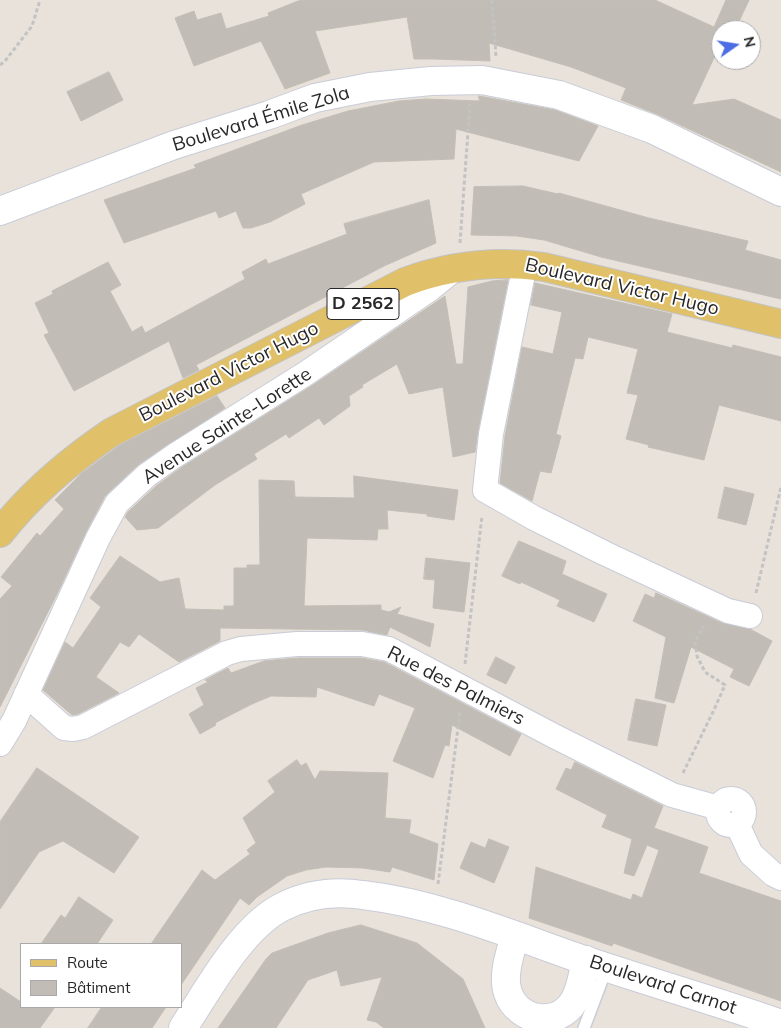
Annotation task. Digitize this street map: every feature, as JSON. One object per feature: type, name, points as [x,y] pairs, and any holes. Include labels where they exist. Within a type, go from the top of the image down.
[{"type":"main road","name":"Boulevard Émile Zola","points":[[0,211],[174,145],[269,115],[315,98],[370,87],[431,81],[482,80],[559,94],[643,126],[781,192]]},
{"type":"main road","name":"Boulevard Victor Hugo","points":[[1,531],[20,508],[48,480],[112,432],[405,282],[428,273],[459,266],[502,263],[525,264],[562,271],[781,324]]},
{"type":"main road","name":"Boulevard Carnot","points":[[183,1028],[228,958],[254,927],[280,908],[300,899],[323,894],[371,896],[435,909],[781,1024]]},
{"type":"main road","points":[[515,936],[509,955],[507,991],[518,1016],[522,1013],[532,1018],[550,1018],[570,1022],[574,1001],[597,964]]},
{"type":"street","points":[[525,264],[490,434],[484,490],[534,518],[604,553],[728,611],[750,616]]},
{"type":"street","name":"Avenue Sainte-Lorette","points":[[0,744],[14,721],[98,538],[117,503],[147,475],[174,456],[305,374],[430,289],[459,266]]},
{"type":"street","name":"Rue des Palmiers","points":[[26,694],[64,728],[73,729],[83,727],[227,653],[241,649],[297,644],[362,644],[389,649],[554,736],[672,795],[719,808],[719,818],[722,822],[730,825],[737,824],[752,854],[773,874],[781,878]]},
{"type":"path","points":[[0,65],[32,26],[40,0]]},
{"type":"path","points":[[459,266],[471,92],[497,63],[492,0]]},
{"type":"path","points":[[750,616],[781,487]]},
{"type":"path","points":[[672,795],[725,685],[705,672],[697,656],[695,642],[706,622]]},
{"type":"building","points":[[655,0],[711,26],[711,64],[692,105],[734,99],[781,120],[781,172],[659,115],[621,100],[626,88],[571,67],[489,43],[490,61],[414,59],[407,17],[315,31],[330,73],[285,89],[261,41],[194,66],[175,18],[194,11],[197,20],[221,13],[226,29],[269,16],[268,13],[298,1]]},
{"type":"building","points":[[726,0],[749,0],[740,20],[717,20]]},
{"type":"building","points":[[109,72],[123,100],[81,121],[67,92]]},
{"type":"building","points":[[479,96],[555,110],[598,126],[579,161],[456,129],[454,159],[374,162],[301,194],[305,204],[270,222],[251,228],[243,228],[236,211],[219,218],[216,211],[124,243],[104,200],[196,168],[194,165],[302,125],[348,111],[399,101],[426,99],[479,101]]},
{"type":"building","points":[[523,186],[559,193],[649,218],[748,241],[745,250],[781,260],[781,299],[601,257],[544,240],[517,236],[471,235],[474,187]]},
{"type":"building","points":[[429,200],[436,243],[384,266],[196,365],[199,370],[183,378],[169,341],[74,391],[44,335],[49,333],[35,303],[53,294],[52,291],[108,262],[121,285],[110,291],[132,332],[142,326],[145,333],[245,279],[242,272],[266,259],[268,264],[347,234],[344,224]]},
{"type":"building","points":[[508,280],[475,452],[453,457],[443,387],[409,394],[397,364],[362,385],[363,387],[349,396],[350,406],[324,425],[319,418],[289,438],[286,434],[254,454],[257,459],[215,485],[158,528],[137,530],[125,517],[156,486],[182,467],[313,385],[445,296],[456,364],[463,364],[468,287],[492,281]]},
{"type":"building","points":[[535,283],[672,314],[667,332],[732,348],[733,345],[781,357],[781,421],[719,405],[704,460],[648,447],[649,445],[626,439],[638,395],[627,393],[638,349],[588,337],[583,359],[575,358],[556,434],[561,436],[551,473],[540,471],[532,501],[500,483],[505,436],[522,347],[553,354],[562,312],[531,305]]},
{"type":"building","points":[[217,396],[225,408],[139,464],[105,496],[0,707],[0,599],[12,586],[1,577],[37,533],[40,536],[64,509],[55,500],[82,473],[120,445]]},
{"type":"building","points":[[354,476],[458,490],[454,520],[427,516],[427,514],[387,510],[388,529],[378,529],[377,540],[307,538],[304,606],[381,605],[381,610],[389,612],[401,607],[397,614],[434,624],[430,647],[390,627],[387,635],[362,630],[220,628],[220,641],[179,662],[139,634],[129,647],[120,642],[96,677],[119,693],[78,714],[72,715],[43,690],[65,642],[73,648],[101,607],[90,598],[120,556],[160,582],[179,578],[185,609],[224,610],[224,606],[234,606],[234,568],[260,565],[259,480],[294,481],[295,497],[354,498]]},
{"type":"building","points":[[725,487],[754,494],[746,525],[718,518]]},
{"type":"building","points":[[519,541],[566,561],[562,574],[607,594],[594,622],[557,606],[560,600],[521,582],[520,584],[502,576]]},
{"type":"building","points":[[426,558],[470,563],[464,612],[433,608],[435,580],[424,579]]},
{"type":"building","points":[[656,593],[722,623],[750,629],[772,641],[749,686],[730,677],[734,669],[691,647],[674,703],[655,698],[666,637],[633,621],[645,594],[654,598]]},
{"type":"building","points":[[496,657],[515,667],[506,684],[487,675]]},
{"type":"building","points":[[298,658],[361,658],[384,662],[521,734],[510,756],[452,725],[449,746],[445,745],[433,778],[393,761],[415,708],[379,694],[374,706],[317,687],[316,697],[271,696],[215,723],[216,725],[200,734],[189,714],[204,705],[196,688],[208,682],[205,680],[228,668],[231,673],[264,661]]},
{"type":"building","points":[[636,699],[666,705],[657,746],[628,740]]},
{"type":"building","points":[[297,760],[301,766],[306,763],[315,780],[320,771],[388,773],[385,818],[411,820],[409,833],[438,844],[434,880],[392,867],[390,872],[363,868],[326,867],[306,870],[287,876],[257,897],[249,905],[240,898],[182,984],[182,943],[152,943],[202,870],[215,880],[250,854],[247,850],[256,843],[243,818],[275,792],[268,781]]},
{"type":"building","points":[[575,762],[663,806],[654,828],[708,847],[699,873],[781,901],[781,1001],[613,943],[612,946],[529,918],[536,867],[631,900],[633,894],[642,898],[659,850],[647,845],[634,876],[624,873],[632,839],[602,827],[607,815],[556,789],[566,768],[571,770]]},
{"type":"building","points":[[37,768],[139,837],[114,873],[63,841],[39,852],[0,909],[0,822]]},
{"type":"building","points":[[489,839],[509,847],[494,883],[460,868],[471,842],[485,848]]},
{"type":"building","points":[[79,897],[113,920],[98,943],[42,943],[61,915],[65,918]]},
{"type":"building","points":[[361,925],[417,943],[463,979],[485,1028],[384,1028],[376,1022],[367,1020],[382,977],[341,986],[337,970],[308,980],[276,1028],[218,1028],[272,953],[328,933]]},
{"type":"building","points":[[0,988],[20,1001],[20,1008],[54,1008],[40,1028],[0,1028]]},
{"type":"building","points":[[101,1008],[165,1008],[152,1028],[88,1028]]}]
